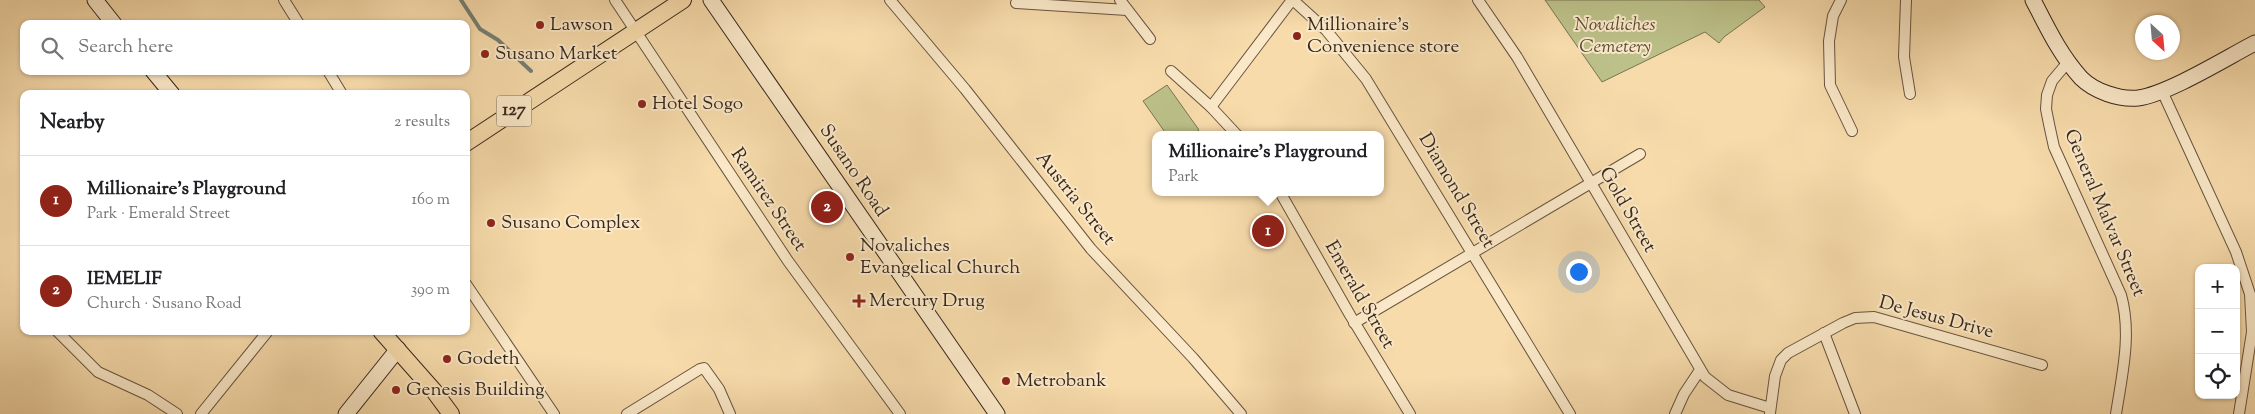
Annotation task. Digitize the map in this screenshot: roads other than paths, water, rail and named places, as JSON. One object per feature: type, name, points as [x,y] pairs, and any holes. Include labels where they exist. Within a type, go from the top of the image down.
[{"type":"main road","points":[[95,0],[111,20]]},
{"type":"main road","name":"127","points":[[470,140],[683,0]]},
{"type":"main road","name":"Susano Road","points":[[711,0],[997,414]]},
{"type":"main road","points":[[2033,0],[2068,62],[2083,79],[2103,92],[2137,98],[2162,91],[2255,43]]},
{"type":"main road","points":[[156,75],[169,90]]},
{"type":"main road","points":[[385,335],[451,414]]},
{"type":"main road","points":[[346,414],[398,349]]},
{"type":"street","points":[[284,0],[296,20]]},
{"type":"street","name":"Ramirez Street","points":[[615,0],[788,262],[900,414]]},
{"type":"street","name":"Austria Street","points":[[890,0],[964,89],[1091,249],[1193,358],[1241,414]]},
{"type":"street","points":[[1120,0],[1150,39]]},
{"type":"street","points":[[1211,107],[1292,0]]},
{"type":"street","name":"Diamond Street","points":[[1292,0],[1326,30],[1366,79],[1570,414]]},
{"type":"street","name":"Gold Street","points":[[1478,0],[1517,57],[1700,370],[1712,385],[1728,395],[1770,411]]},
{"type":"street","points":[[1841,0],[1833,16],[1829,41],[1830,85],[1852,131]]},
{"type":"street","points":[[1906,0],[1904,57],[1910,94]]},
{"type":"street","points":[[1016,3],[1127,10]]},
{"type":"street","name":"General Malvar Street","points":[[2068,62],[2052,81],[2047,95],[2046,109],[2054,147],[2121,296],[2126,314],[2124,358],[2116,414]]},
{"type":"street","points":[[1171,71],[1211,107],[1233,131]]},
{"type":"street","points":[[330,75],[340,90]]},
{"type":"street","points":[[2162,91],[2236,252],[2250,294],[2252,332],[2239,414]]},
{"type":"street","points":[[1354,322],[1640,154]]},
{"type":"street","name":"Emerald Street","points":[[1282,196],[1354,322],[1410,414]]},
{"type":"street","points":[[470,290],[554,414]]},
{"type":"street","name":"De Jesus Drive","points":[[1770,411],[1775,376],[1781,360],[1788,353],[1855,318],[1874,317],[2042,365]]},
{"type":"street","points":[[1824,333],[1855,414]]},
{"type":"street","points":[[60,335],[98,372],[148,395],[177,414]]},
{"type":"street","points":[[201,414],[265,335]]},
{"type":"street","points":[[627,414],[704,368],[719,389],[730,414]]},
{"type":"street","points":[[1675,414],[1684,394],[1700,370]]},
{"type":"waterway","points":[[461,0],[480,29],[498,40],[531,71]]},
{"type":"place","name":"Lawson","points":[[540,25]]},
{"type":"place","name":"Millionaire's Convenience store","points":[[1297,36]]},
{"type":"place","name":"Susano Market","points":[[485,54]]},
{"type":"place","name":"Hotel Sogo","points":[[642,104]]},
{"type":"place","name":"IEMELIF","points":[[827,207]]},
{"type":"place","name":"Susano Complex","points":[[491,223]]},
{"type":"place","name":"Millionaire's Playground","points":[[1268,231]]},
{"type":"place","name":"Novaliches Evangelical Church","points":[[850,257]]},
{"type":"place","name":"Mercury Drug","points":[[859,301]]},
{"type":"place","name":"Godeth","points":[[447,359]]},
{"type":"place","name":"Metrobank","points":[[1006,381]]},
{"type":"place","name":"Genesis Building","points":[[396,390]]},
{"type":"park label","name":"Novaliches Cemetery","points":[[1615,36]]}]
